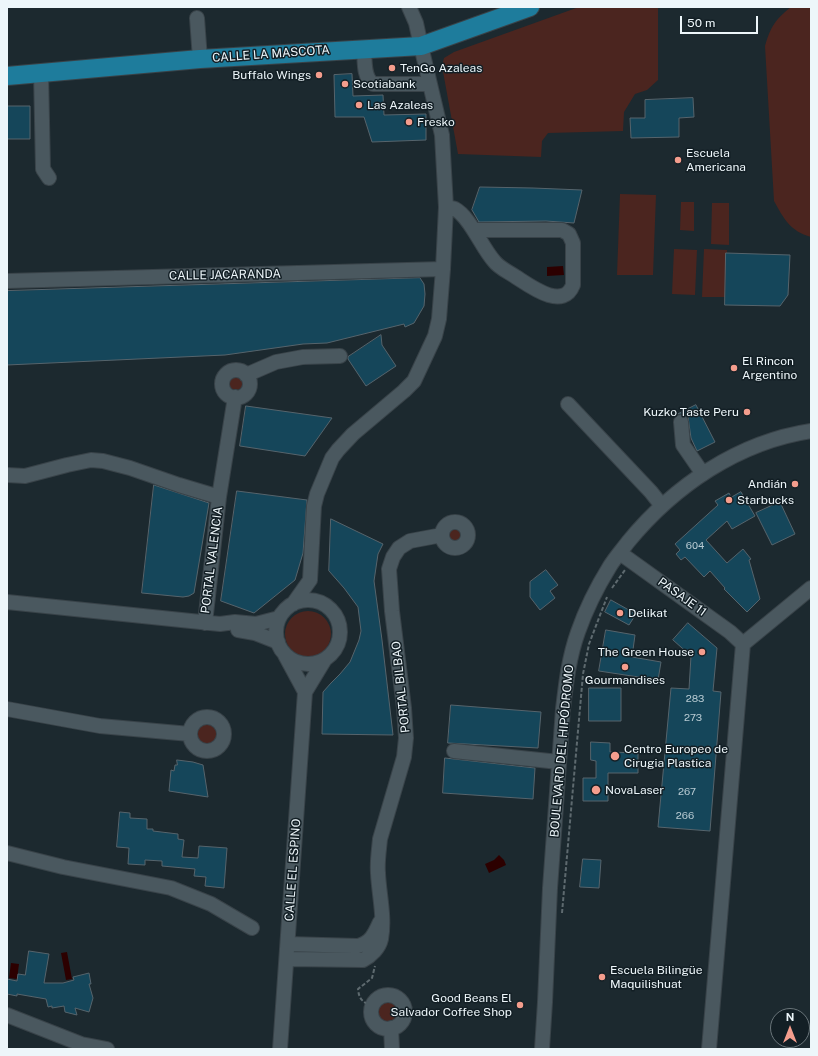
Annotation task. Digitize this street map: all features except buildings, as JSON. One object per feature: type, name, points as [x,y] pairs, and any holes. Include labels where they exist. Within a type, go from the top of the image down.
[{"type":"main road","name":"CALLE LA MASCOTA","points":[[7,76],[200,59],[421,46],[530,7]]},
{"type":"street","points":[[305,692],[278,642],[276,632],[279,618],[285,610],[293,604],[310,580],[314,506],[318,494],[328,467],[338,450],[353,434],[404,392],[418,375],[435,336],[439,319],[446,207],[442,135],[416,23],[410,7]]},
{"type":"street","points":[[197,18],[200,59]]},
{"type":"street","points":[[364,49],[366,77],[368,81],[373,84],[430,84]]},
{"type":"street","points":[[41,73],[42,169],[49,178]]},
{"type":"street","points":[[446,207],[455,209],[466,220],[494,262],[538,291],[550,296],[560,296],[565,295],[572,290],[574,285],[573,243],[569,234],[562,230],[474,230]]},
{"type":"street","name":"CALLE JACARANDA","points":[[7,281],[443,269]]},
{"type":"street","points":[[246,375],[276,362],[303,357],[340,356]]},
{"type":"street","points":[[236,370],[246,375],[250,380],[249,389],[244,395],[235,397],[230,396],[224,390],[222,386],[224,376],[236,370]]},
{"type":"street","name":"PORTAL VALENCIA","points":[[205,623],[219,497],[235,397]]},
{"type":"street","points":[[568,404],[651,492],[662,506]]},
{"type":"street","points":[[681,422],[683,445],[703,474]]},
{"type":"street","name":"BOULEVARD DEL HIPÓDROMO","points":[[542,1049],[546,995],[550,888],[566,681],[574,647],[584,617],[610,565],[626,556],[648,519],[674,494],[703,474],[754,447],[780,438],[811,431]]},
{"type":"street","points":[[7,475],[25,476],[91,460],[103,461],[130,468],[219,497]]},
{"type":"street","name":"PORTAL BILBAO","points":[[375,951],[381,940],[382,918],[378,873],[380,839],[404,757],[406,738],[404,708],[392,611],[389,569],[393,557],[399,548],[410,541],[442,535]]},
{"type":"street","name":"PASAJE 11","points":[[626,556],[730,632],[742,644]]},
{"type":"street","points":[[285,655],[297,662],[307,664],[325,660],[335,650],[340,636],[339,622],[310,580]]},
{"type":"street","points":[[709,1049],[742,644],[811,588]]},
{"type":"street","points":[[293,604],[308,600],[319,602],[328,607]]},
{"type":"street","points":[[7,602],[220,624],[235,622],[256,624],[279,618]]},
{"type":"street","points":[[220,624],[234,630],[255,633],[278,642]]},
{"type":"street","name":"CALLE EL ESPINO","points":[[280,1049],[305,692],[325,660]]},
{"type":"street","points":[[7,709],[100,726],[190,734]]},
{"type":"street","points":[[454,751],[559,762]]},
{"type":"street","points":[[7,853],[171,888],[211,904],[252,928]]},
{"type":"street","points":[[288,944],[358,946],[367,942],[374,934],[382,918]]},
{"type":"street","points":[[337,945],[337,960]]},
{"type":"street","points":[[287,959],[364,960],[375,951]]},
{"type":"street","points":[[386,996],[395,997],[401,1002],[405,1010],[404,1018],[399,1025],[391,1028],[383,1028],[376,1024],[372,1017],[372,1007],[379,998],[386,996]]},
{"type":"street","points":[[7,1015],[81,1044],[107,1049]]},
{"type":"street","points":[[391,1028],[392,1049]]},
{"type":"path","points":[[562,918],[583,674],[589,644],[609,592],[626,556]]},
{"type":"path","points":[[372,1007],[363,1002],[358,996],[358,989],[372,978],[375,968],[375,951]]},
{"type":"shaded area","points":[[579,7],[658,7],[658,80],[647,90],[635,94],[624,112],[623,131],[548,133],[542,141],[541,157],[458,154],[442,66],[444,58],[454,52]]},
{"type":"shaded area","points":[[791,7],[811,7],[811,237],[788,224],[774,201],[765,46],[769,33],[774,24]]},
{"type":"shaded area","points":[[620,194],[656,195],[653,275],[617,275]]},
{"type":"shaded area","points":[[681,202],[694,202],[694,231],[680,230]]},
{"type":"shaded area","points":[[712,203],[729,203],[729,245],[711,244]]},
{"type":"shaded area","points":[[674,249],[697,250],[695,295],[672,294]]},
{"type":"shaded area","points":[[704,249],[727,250],[725,297],[702,297]]},
{"type":"shaded area","points":[[563,266],[564,275],[547,276],[547,267]]},
{"type":"shaded area","points":[[233,376],[239,376],[243,380],[243,386],[239,390],[233,390],[229,386],[229,380]]},
{"type":"shaded area","points":[[455,525],[461,528],[464,534],[461,540],[455,543],[449,540],[446,534],[449,528]]},
{"type":"shaded area","points":[[308,611],[321,615],[327,621],[331,634],[327,647],[321,653],[308,657],[295,653],[289,647],[285,634],[289,621],[295,615]]},
{"type":"shaded area","points":[[203,722],[213,722],[220,729],[220,739],[213,746],[203,746],[196,739],[196,729]]},
{"type":"shaded area","points":[[499,855],[504,860],[506,865],[489,873],[485,864],[494,860]]},
{"type":"shaded area","points":[[67,952],[72,979],[66,980],[61,953]]},
{"type":"shaded area","points":[[11,963],[19,964],[17,979],[9,978]]},
{"type":"shaded area","points":[[384,1001],[392,1001],[399,1008],[399,1016],[392,1023],[384,1023],[377,1016],[377,1008]]},
{"type":"place","name":"TenGo Azaleas","points":[[392,68]]},
{"type":"place","name":"Buffalo Wings","points":[[319,75]]},
{"type":"place","name":"Scotiabank","points":[[345,84]]},
{"type":"place","name":"Las Azaleas","points":[[359,105]]},
{"type":"place","name":"Fresko","points":[[409,122]]},
{"type":"place","name":"Escuela Americana","points":[[678,160]]},
{"type":"place","name":"El Rincon Argentino","points":[[734,368]]},
{"type":"place","name":"Kuzko Taste Peru","points":[[747,412]]},
{"type":"place","name":"Andián","points":[[795,484]]},
{"type":"place","name":"Starbucks","points":[[729,500]]},
{"type":"place","name":"Delikat","points":[[620,613]]},
{"type":"place","name":"The Green House","points":[[702,652]]},
{"type":"place","name":"Gourmandises","points":[[625,667]]},
{"type":"place","name":"Centro Europeo de Cirugia Plastica","points":[[615,756]]},
{"type":"place","name":"NovaLaser","points":[[596,790]]},
{"type":"place","name":"Escuela Bilingüe Maquilishuat","points":[[602,977]]},
{"type":"place","name":"Good Beans El Salvador Coffee Shop","points":[[520,1005]]}]
